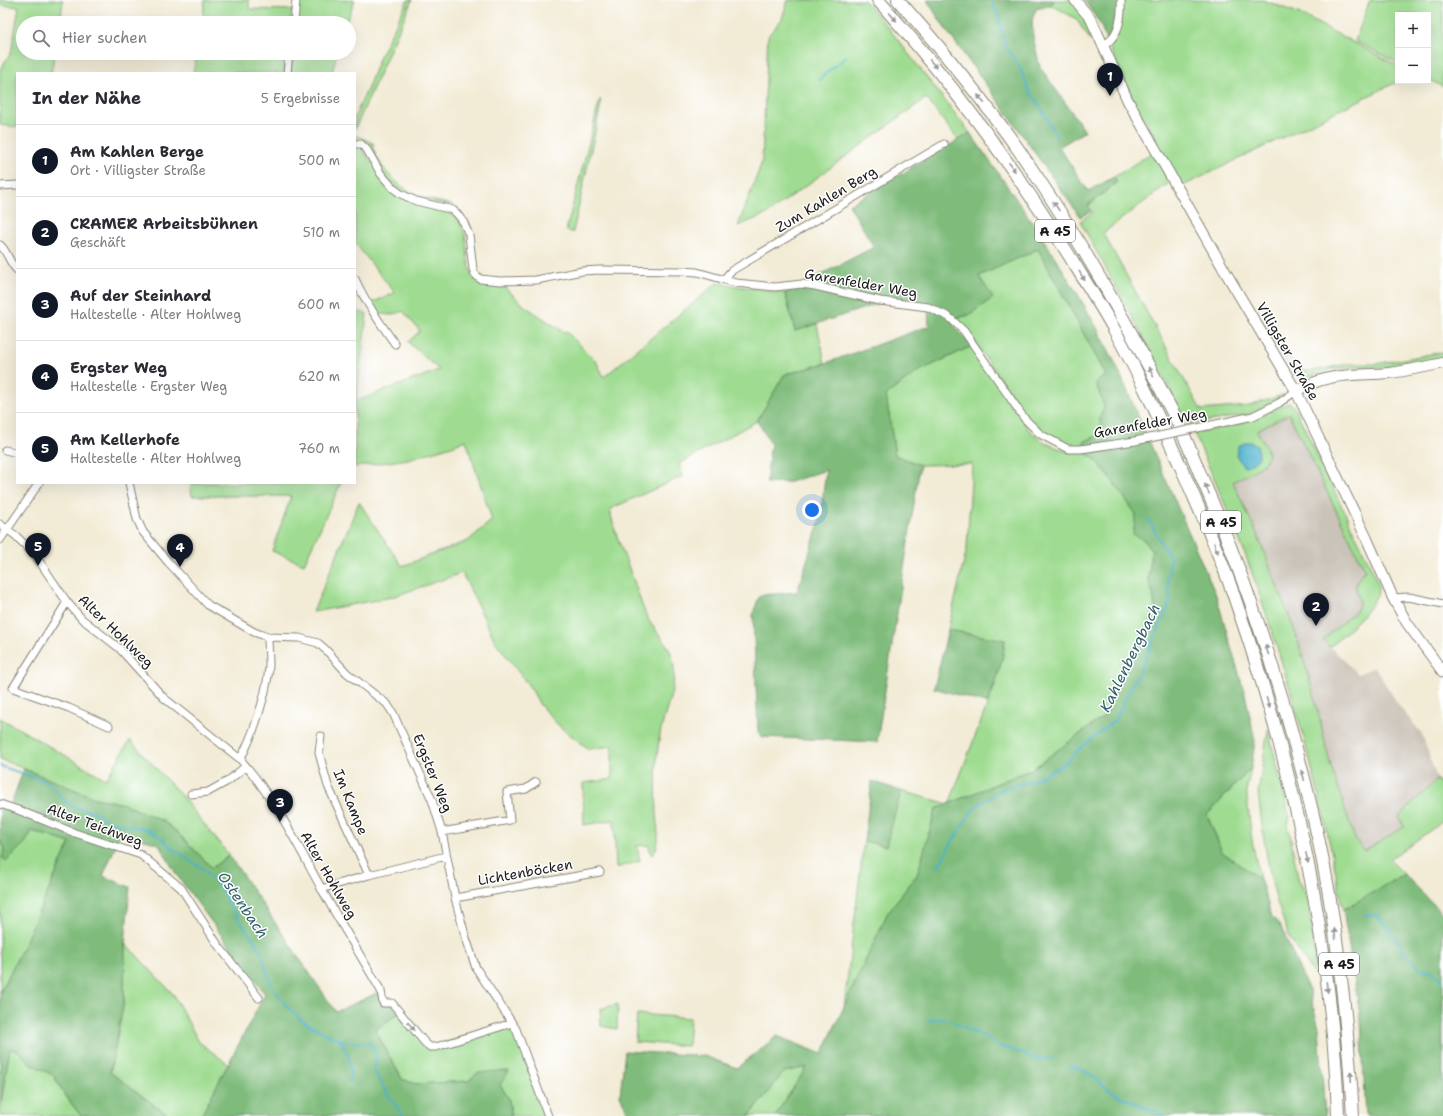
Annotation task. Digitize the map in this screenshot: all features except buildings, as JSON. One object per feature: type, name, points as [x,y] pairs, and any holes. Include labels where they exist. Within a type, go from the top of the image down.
[{"type":"highway","name":"A 45","points":[[878,0],[930,60],[992,139],[1055,232],[1122,344],[1160,422],[1216,549],[1236,600],[1268,704],[1299,820],[1318,919],[1336,1066],[1338,1116]]},
{"type":"highway","name":"A 45","points":[[898,0],[953,64],[991,113],[1018,150],[1084,250],[1136,341],[1178,423],[1221,522],[1260,626],[1289,719],[1313,813],[1331,908],[1340,976],[1350,1056],[1353,1116]]},
{"type":"main road","name":"Villigster Straße","points":[[1075,0],[1091,19],[1118,81],[1144,129],[1238,293],[1296,390],[1393,598],[1407,623],[1443,672]]},
{"type":"main road","points":[[1296,390],[1308,384],[1336,376],[1390,373],[1443,363]]},
{"type":"street","points":[[295,16],[296,0]]},
{"type":"street","points":[[1103,46],[1108,43],[1119,26],[1121,19],[1121,0]]},
{"type":"street","points":[[287,72],[288,60]]},
{"type":"street","name":"Garenfelder Weg","points":[[356,144],[361,144],[368,150],[386,181],[401,194],[416,201],[453,210],[458,215],[467,229],[473,269],[475,274],[480,279],[500,281],[536,280],[582,271],[600,270],[683,271],[696,272],[736,283],[776,286],[802,284],[880,301],[928,307],[949,317],[964,330],[1024,418],[1034,429],[1068,449],[1104,446],[1135,441],[1253,416],[1279,403],[1296,390]]},
{"type":"street","name":"Zum Kahlen Berg","points":[[724,279],[731,272],[944,144]]},
{"type":"street","points":[[0,186],[16,184]]},
{"type":"street","points":[[0,245],[13,267],[16,269]]},
{"type":"street","points":[[356,281],[373,314],[395,344]]},
{"type":"street","points":[[5,450],[16,452]]},
{"type":"street","points":[[0,540],[38,484]]},
{"type":"street","name":"Ergster Weg","points":[[129,484],[139,525],[150,541],[168,562],[208,605],[254,632],[268,637],[299,638],[318,643],[347,673],[387,704],[393,713],[432,800],[442,832],[446,856],[465,935],[476,968],[512,1023],[519,1037],[548,1116]]},
{"type":"street","name":"Alter Hohlweg","points":[[0,524],[35,555],[67,602],[82,619],[119,648],[164,698],[240,759],[246,766],[259,783],[290,833],[321,889],[382,991],[383,1003],[392,1003],[425,1044],[430,1047],[436,1047],[512,1023]]},
{"type":"street","points":[[1393,598],[1409,597],[1443,604]]},
{"type":"street","points":[[67,602],[13,688],[69,708],[109,726]]},
{"type":"street","points":[[240,759],[247,748],[266,686],[269,666],[268,637]]},
{"type":"street","name":"Im Kampe","points":[[321,736],[319,753],[328,786],[369,875]]},
{"type":"street","points":[[190,794],[208,792],[228,781],[246,766]]},
{"type":"street","name":"Ergster Weg","points":[[442,832],[510,820],[507,792],[526,789],[536,782]]},
{"type":"street","name":"Alter Teichweg","points":[[0,804],[75,833],[141,855],[150,861],[181,888],[218,945],[259,998]]},
{"type":"street","points":[[321,889],[369,875],[446,856]]},
{"type":"street","name":"Lichtenböcken","points":[[456,898],[600,872]]},
{"type":"shaded area","points":[[1289,414],[1365,570],[1357,580],[1355,586],[1359,595],[1359,605],[1357,610],[1323,640],[1358,674],[1375,667],[1399,706],[1422,734],[1437,779],[1399,817],[1404,826],[1364,851],[1355,839],[1331,767],[1314,695],[1296,634],[1233,481],[1250,473],[1268,451],[1257,430]]},
{"type":"green space","points":[[0,0],[63,0],[61,16],[17,16],[19,7],[0,5]]},
{"type":"green space","points":[[205,0],[249,0],[249,9],[293,10],[292,16],[203,16]]},
{"type":"green space","points":[[298,0],[355,0],[349,16],[297,16]]},
{"type":"green space","points":[[408,0],[412,0],[356,127],[356,114],[380,56]]},
{"type":"green space","points":[[788,0],[864,0],[887,26],[970,133],[958,140],[926,98],[767,214],[738,226],[762,162],[768,36],[782,19]]},
{"type":"green space","points":[[927,0],[1053,0],[1053,3],[1049,6],[1036,9],[1032,20],[1033,37],[1040,67],[1085,131],[1059,147],[1088,191],[1114,177],[1117,182],[1088,205],[1091,211],[1080,217],[944,27]]},
{"type":"green space","points":[[1053,0],[1069,0],[1083,11],[1097,39],[1091,41],[1076,19],[1059,9],[1049,6]]},
{"type":"green space","points":[[1084,0],[1121,0],[1122,10],[1108,43],[1099,22]]},
{"type":"green space","points":[[1123,0],[1263,0],[1298,13],[1395,64],[1395,83],[1183,186],[1133,99],[1109,46]]},
{"type":"green space","points":[[1370,0],[1443,0],[1443,87],[1431,81],[1431,12],[1395,12],[1395,61],[1355,41]]},
{"type":"green space","points":[[16,24],[16,60],[54,60],[51,72],[16,72],[16,127],[0,125],[0,69],[11,53]]},
{"type":"green space","points":[[196,60],[286,60],[285,72],[193,72]]},
{"type":"green space","points":[[290,60],[335,60],[332,72],[289,72]]},
{"type":"green space","points":[[600,99],[601,104],[573,232],[566,231]]},
{"type":"green space","points":[[970,133],[1067,276],[1101,336],[1117,367],[1216,595],[1246,698],[1255,741],[1251,768],[1207,815],[1222,852],[1260,879],[1272,917],[1280,925],[1309,991],[1319,1028],[1325,1116],[775,1116],[807,1067],[784,1072],[749,1116],[629,1116],[620,1095],[625,1051],[704,1056],[737,1068],[777,1036],[822,1054],[888,912],[917,875],[936,809],[1032,769],[1106,715],[1124,670],[1153,617],[1155,607],[1153,593],[1148,580],[1152,551],[1145,541],[1133,534],[1136,514],[1096,460],[1084,452],[1084,442],[1094,437],[1101,431],[1100,419],[1104,406],[1096,383],[1106,375],[1038,249],[979,276],[993,298],[969,315],[956,318],[952,323],[972,346],[917,372],[886,395],[895,455],[920,465],[877,742],[762,737],[758,732],[753,613],[759,597],[763,595],[797,592],[820,520],[826,470],[790,482],[766,483],[771,444],[757,421],[784,375],[826,363],[929,326],[928,305],[886,301],[795,331],[785,293],[874,247],[849,205]]},
{"type":"green space","points":[[356,135],[373,143],[374,151],[383,167],[395,181],[403,187],[422,197],[453,205],[451,206],[421,200],[407,195],[387,180],[372,154],[356,143]]},
{"type":"green space","points":[[356,146],[360,146],[391,188],[445,210],[455,217],[465,234],[471,272],[476,281],[502,285],[526,307],[564,332],[566,331],[596,361],[604,377],[717,283],[785,293],[795,331],[817,324],[825,363],[784,375],[757,421],[679,464],[683,476],[610,509],[617,537],[643,608],[649,621],[669,649],[673,660],[674,671],[672,691],[661,730],[657,753],[656,790],[658,841],[656,849],[652,855],[648,845],[637,846],[640,861],[616,868],[614,820],[584,825],[583,783],[612,779],[612,746],[589,749],[560,727],[540,705],[532,690],[495,641],[462,573],[392,597],[313,612],[359,502],[402,566],[468,541],[492,520],[466,440],[452,446],[408,459],[356,467],[356,401],[439,370],[408,342],[420,331],[403,311],[392,315],[379,314],[371,303],[395,293],[356,244]]},
{"type":"green space","points":[[1153,152],[1169,183],[1103,233],[1201,410],[1249,406],[1285,394],[1251,414],[1188,425],[1142,335],[1080,221],[1092,213],[1088,206],[1117,182],[1114,177]]},
{"type":"green space","points":[[1038,249],[1106,375],[1096,383],[1104,406],[1100,419],[1101,431],[1094,437],[1084,442],[1084,446],[1059,442],[1036,427],[1023,412],[963,325],[956,318],[969,315],[979,276]]},
{"type":"green space","points":[[356,311],[367,314],[356,401]]},
{"type":"green space","points":[[1257,314],[1297,367],[1304,371],[1348,364],[1376,364],[1443,352],[1443,357],[1386,367],[1332,369],[1300,378],[1294,374]]},
{"type":"green space","points":[[972,346],[1011,403],[1011,406],[1029,430],[1038,438],[1050,445],[1069,452],[1084,452],[1096,460],[1136,514],[1134,534],[1145,541],[1152,551],[1148,580],[1153,593],[1155,607],[1153,617],[1124,670],[1106,715],[1032,769],[949,804],[995,685],[1002,660],[1005,640],[948,630],[967,548],[972,464],[920,465],[895,455],[886,395],[917,372]]},
{"type":"green space","points":[[1290,402],[1296,410],[1379,586],[1377,594],[1367,611],[1330,647],[1323,640],[1357,610],[1359,606],[1356,584],[1358,578],[1365,570],[1289,414],[1257,430],[1267,450],[1268,456],[1266,461],[1256,469],[1233,482],[1257,534],[1296,634],[1314,695],[1331,767],[1355,839],[1364,851],[1404,827],[1399,817],[1437,779],[1443,787],[1443,821],[1390,860],[1404,874],[1343,910],[1335,867],[1315,782],[1280,656],[1252,573],[1194,433],[1236,425],[1258,417]]},
{"type":"green space","points":[[190,484],[341,484],[304,564],[272,551],[291,496],[192,496]]},
{"type":"green space","points":[[948,630],[1005,640],[1002,660],[988,704],[934,688]]},
{"type":"green space","points":[[0,718],[106,779],[130,740],[179,793],[229,855],[212,868],[177,832],[163,821],[124,804],[95,798],[0,759]]},
{"type":"green space","points":[[1268,729],[1290,818],[1288,824],[1298,878],[1308,899],[1318,975],[1315,976],[1289,937],[1276,899],[1270,873],[1258,793]]},
{"type":"green space","points":[[1251,768],[1247,787],[1247,798],[1252,841],[1260,879],[1222,852],[1207,815]]},
{"type":"green space","points":[[24,769],[95,798],[124,804],[163,821],[177,832],[212,868],[229,855],[336,1012],[381,991],[383,1003],[392,1003],[399,1013],[375,1030],[402,1079],[416,1084],[468,1081],[477,1073],[509,1071],[500,1085],[509,1099],[511,1116],[201,1116],[265,994],[176,874],[159,844],[121,833],[103,876],[130,887],[125,943],[124,1002],[110,1072],[169,1116],[81,1116],[65,1095],[53,1075],[30,1063],[19,1051],[10,1049],[0,1109],[0,993],[25,943],[70,843],[32,831],[25,843],[7,861],[2,858],[5,848],[0,840],[0,806],[9,809]]},
{"type":"green space","points":[[872,781],[901,791],[886,846],[864,841]]},
{"type":"green space","points":[[901,791],[948,804],[936,809],[917,875],[888,912],[844,1007],[864,841],[886,845]]},
{"type":"green space","points":[[32,831],[70,842],[25,943],[0,993],[0,840],[5,848],[25,843]]},
{"type":"green space","points":[[1404,874],[1443,914],[1443,1116],[1366,1116],[1361,1020],[1343,910]]},
{"type":"green space","points":[[125,943],[173,994],[199,1042],[228,1064],[201,1116],[169,1116],[110,1073],[124,1002]]},
{"type":"green space","points":[[618,1004],[617,1029],[601,1026],[600,1009]]},
{"type":"green space","points":[[399,1013],[430,1047],[512,1023],[548,1116],[511,1116],[509,1099],[500,1085],[509,1071],[468,1081],[416,1084],[402,1079],[375,1030]]},
{"type":"green space","points":[[637,1014],[690,1018],[688,1046],[635,1042]]},
{"type":"green space","points":[[9,1049],[19,1051],[30,1063],[53,1075],[65,1095],[81,1116],[0,1116]]},
{"type":"green space","points":[[807,1067],[775,1116],[749,1116],[784,1072]]},
{"type":"water","points":[[1246,442],[1252,442],[1257,445],[1259,457],[1253,463],[1244,467],[1236,455],[1238,446]]},
{"type":"waterway","name":"Kahlenbergbach","points":[[991,0],[998,15],[1005,45],[1020,68],[1030,93],[1040,106],[1057,139]]},
{"type":"waterway","points":[[819,80],[846,56]]},
{"type":"waterway","name":"Kahlenbergbach","points":[[937,868],[974,808],[1004,788],[1032,781],[1063,765],[1078,750],[1115,720],[1139,672],[1170,602],[1168,581],[1170,558],[1148,519]]},
{"type":"waterway","name":"Ostenbach","points":[[0,766],[48,782],[72,807],[95,812],[109,821],[149,830],[163,839],[173,849],[203,869],[218,884],[228,903],[261,951],[271,984],[285,1004],[302,1021],[330,1036],[341,1040],[370,1044],[376,1055],[374,1067],[375,1072],[388,1095],[403,1116]]},
{"type":"waterway","points":[[1364,915],[1377,915],[1401,945],[1402,950],[1410,959],[1419,968],[1432,971],[1443,981]]},
{"type":"waterway","points":[[927,1021],[941,1018],[951,1020],[984,1036],[998,1046],[1033,1058],[1053,1059]]},
{"type":"waterway","points":[[339,1040],[345,1049],[349,1060],[349,1083]]},
{"type":"waterway","points":[[1069,1066],[1083,1070],[1116,1094],[1164,1116]]},
{"type":"place","name":"Am Kahlen Berge","points":[[1110,96]]},
{"type":"place","name":"Am Kellerhofe","points":[[38,566]]},
{"type":"place","name":"Ergster Weg","points":[[180,567]]},
{"type":"place","name":"CRAMER Arbeitsbühnen","points":[[1316,626]]},
{"type":"place","name":"Auf der Steinhard","points":[[280,822]]}]
